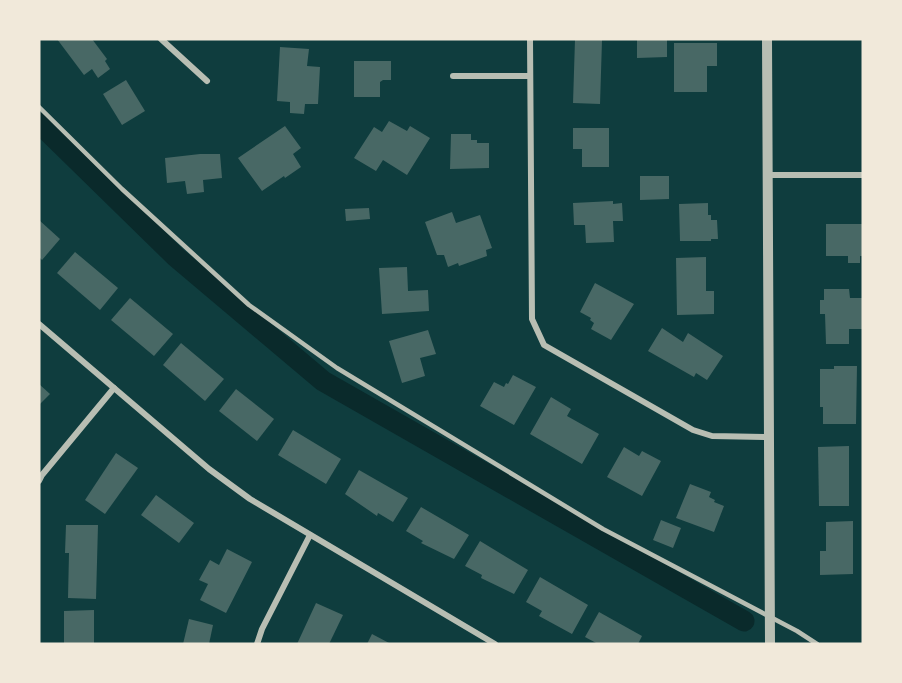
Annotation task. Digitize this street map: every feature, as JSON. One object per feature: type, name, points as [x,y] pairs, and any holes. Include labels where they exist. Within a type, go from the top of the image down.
[{"type":"street","points":[[161,39],[207,81]]},
{"type":"street","points":[[530,39],[532,319],[544,345],[693,430],[712,436],[769,437]]},
{"type":"street","points":[[767,39],[770,644]]},
{"type":"street","points":[[453,76],[530,76]]},
{"type":"street","points":[[768,175],[863,175]]},
{"type":"street","points":[[39,324],[209,469],[250,499],[495,644]]},
{"type":"street","points":[[39,481],[114,388]]},
{"type":"street","points":[[257,644],[262,629],[310,535]]},
{"type":"lane","points":[[39,107],[122,189],[249,305],[337,368],[603,529],[770,616],[817,644]]},
{"type":"building","points":[[57,39],[92,39],[107,59],[105,61],[110,69],[98,78],[92,69],[84,75]]},
{"type":"building","points":[[575,39],[602,40],[600,104],[573,103]]},
{"type":"building","points":[[637,39],[667,39],[667,57],[637,58]]},
{"type":"building","points":[[674,43],[717,43],[717,66],[707,66],[707,92],[674,92]]},
{"type":"building","points":[[280,47],[309,49],[307,66],[320,67],[318,104],[305,104],[304,114],[290,113],[290,102],[277,101]]},
{"type":"building","points":[[354,61],[391,61],[391,80],[380,82],[380,97],[354,97]]},
{"type":"building","points":[[126,80],[145,111],[122,125],[103,94]]},
{"type":"building","points":[[389,121],[407,131],[410,126],[430,138],[407,175],[383,160],[376,171],[354,158],[374,127],[382,132]]},
{"type":"building","points":[[285,126],[301,148],[293,154],[301,167],[262,191],[238,158]]},
{"type":"building","points":[[573,128],[609,128],[609,167],[582,167],[582,149],[573,149]]},
{"type":"building","points":[[451,134],[471,134],[471,140],[477,140],[477,143],[489,143],[489,168],[450,169]]},
{"type":"building","points":[[220,154],[222,178],[203,180],[204,192],[187,194],[185,181],[167,183],[165,158]]},
{"type":"building","points":[[640,176],[669,176],[669,199],[640,200]]},
{"type":"building","points":[[613,201],[613,204],[622,203],[623,221],[613,221],[614,242],[586,243],[585,225],[574,225],[573,203]]},
{"type":"building","points":[[708,203],[708,215],[711,215],[711,220],[717,220],[718,239],[680,241],[679,204]]},
{"type":"building","points":[[369,208],[370,219],[346,221],[345,209]]},
{"type":"building","points":[[452,212],[456,223],[480,215],[492,248],[486,250],[487,256],[459,266],[458,263],[448,267],[444,255],[437,255],[425,222]]},
{"type":"building","points":[[39,220],[60,239],[42,260],[39,257]]},
{"type":"building","points":[[826,224],[863,224],[863,256],[860,256],[860,263],[848,263],[848,256],[826,256]]},
{"type":"building","points":[[75,252],[118,288],[100,310],[57,273]]},
{"type":"building","points":[[706,257],[706,291],[714,291],[714,314],[677,315],[676,258]]},
{"type":"building","points":[[407,267],[408,291],[428,290],[429,311],[382,314],[379,268]]},
{"type":"building","points":[[595,283],[634,304],[611,340],[591,329],[594,323],[590,320],[591,318],[580,312]]},
{"type":"building","points":[[824,289],[849,289],[850,298],[863,298],[862,329],[849,329],[849,344],[826,344],[825,314],[820,314],[820,300],[824,300]]},
{"type":"building","points":[[130,298],[173,334],[154,356],[111,320]]},
{"type":"building","points":[[662,328],[683,342],[688,333],[723,356],[707,380],[696,373],[694,377],[648,351]]},
{"type":"building","points":[[428,330],[436,354],[420,358],[425,376],[402,383],[389,341]]},
{"type":"building","points":[[181,343],[224,379],[205,401],[163,365]]},
{"type":"building","points":[[834,366],[857,366],[856,424],[823,424],[823,407],[820,407],[820,369],[834,369]]},
{"type":"building","points":[[513,375],[536,387],[514,425],[480,406],[494,382],[504,387]]},
{"type":"building","points":[[39,384],[50,394],[39,405]]},
{"type":"building","points":[[236,389],[274,419],[257,441],[219,411]]},
{"type":"building","points":[[551,397],[571,409],[567,416],[599,434],[582,464],[530,434]]},
{"type":"building","points":[[293,430],[341,459],[326,484],[278,455]]},
{"type":"building","points":[[849,446],[849,506],[819,506],[818,447]]},
{"type":"building","points":[[624,447],[639,456],[642,451],[661,461],[642,496],[607,477]]},
{"type":"building","points":[[116,453],[138,468],[105,514],[85,500]]},
{"type":"building","points":[[359,470],[408,498],[393,522],[378,513],[377,516],[345,494]]},
{"type":"building","points":[[690,484],[711,492],[709,497],[724,506],[714,532],[676,518]]},
{"type":"building","points":[[156,495],[194,523],[179,543],[141,515]]},
{"type":"building","points":[[421,507],[469,535],[454,559],[421,543],[423,541],[406,531]]},
{"type":"building","points":[[661,520],[681,528],[673,548],[653,540]]},
{"type":"building","points":[[853,521],[853,574],[820,575],[820,551],[826,551],[826,522]]},
{"type":"building","points":[[66,525],[98,525],[96,599],[68,598],[69,553],[65,553]]},
{"type":"building","points":[[480,541],[528,570],[514,594],[481,578],[482,575],[465,566]]},
{"type":"building","points":[[227,549],[252,562],[226,613],[200,600],[208,584],[199,580],[210,560],[219,565]]},
{"type":"building","points":[[540,577],[588,605],[572,634],[539,616],[542,611],[526,602]]},
{"type":"building","points":[[316,603],[343,615],[329,644],[297,644]]},
{"type":"building","points":[[94,610],[94,644],[64,644],[64,611]]},
{"type":"building","points":[[599,612],[642,636],[638,644],[598,644],[585,637]]},
{"type":"building","points":[[189,619],[213,625],[209,644],[183,644]]},
{"type":"building","points":[[372,634],[391,644],[367,644]]},
{"type":"waterway","points":[[39,123],[176,257],[323,381],[744,621]]}]
